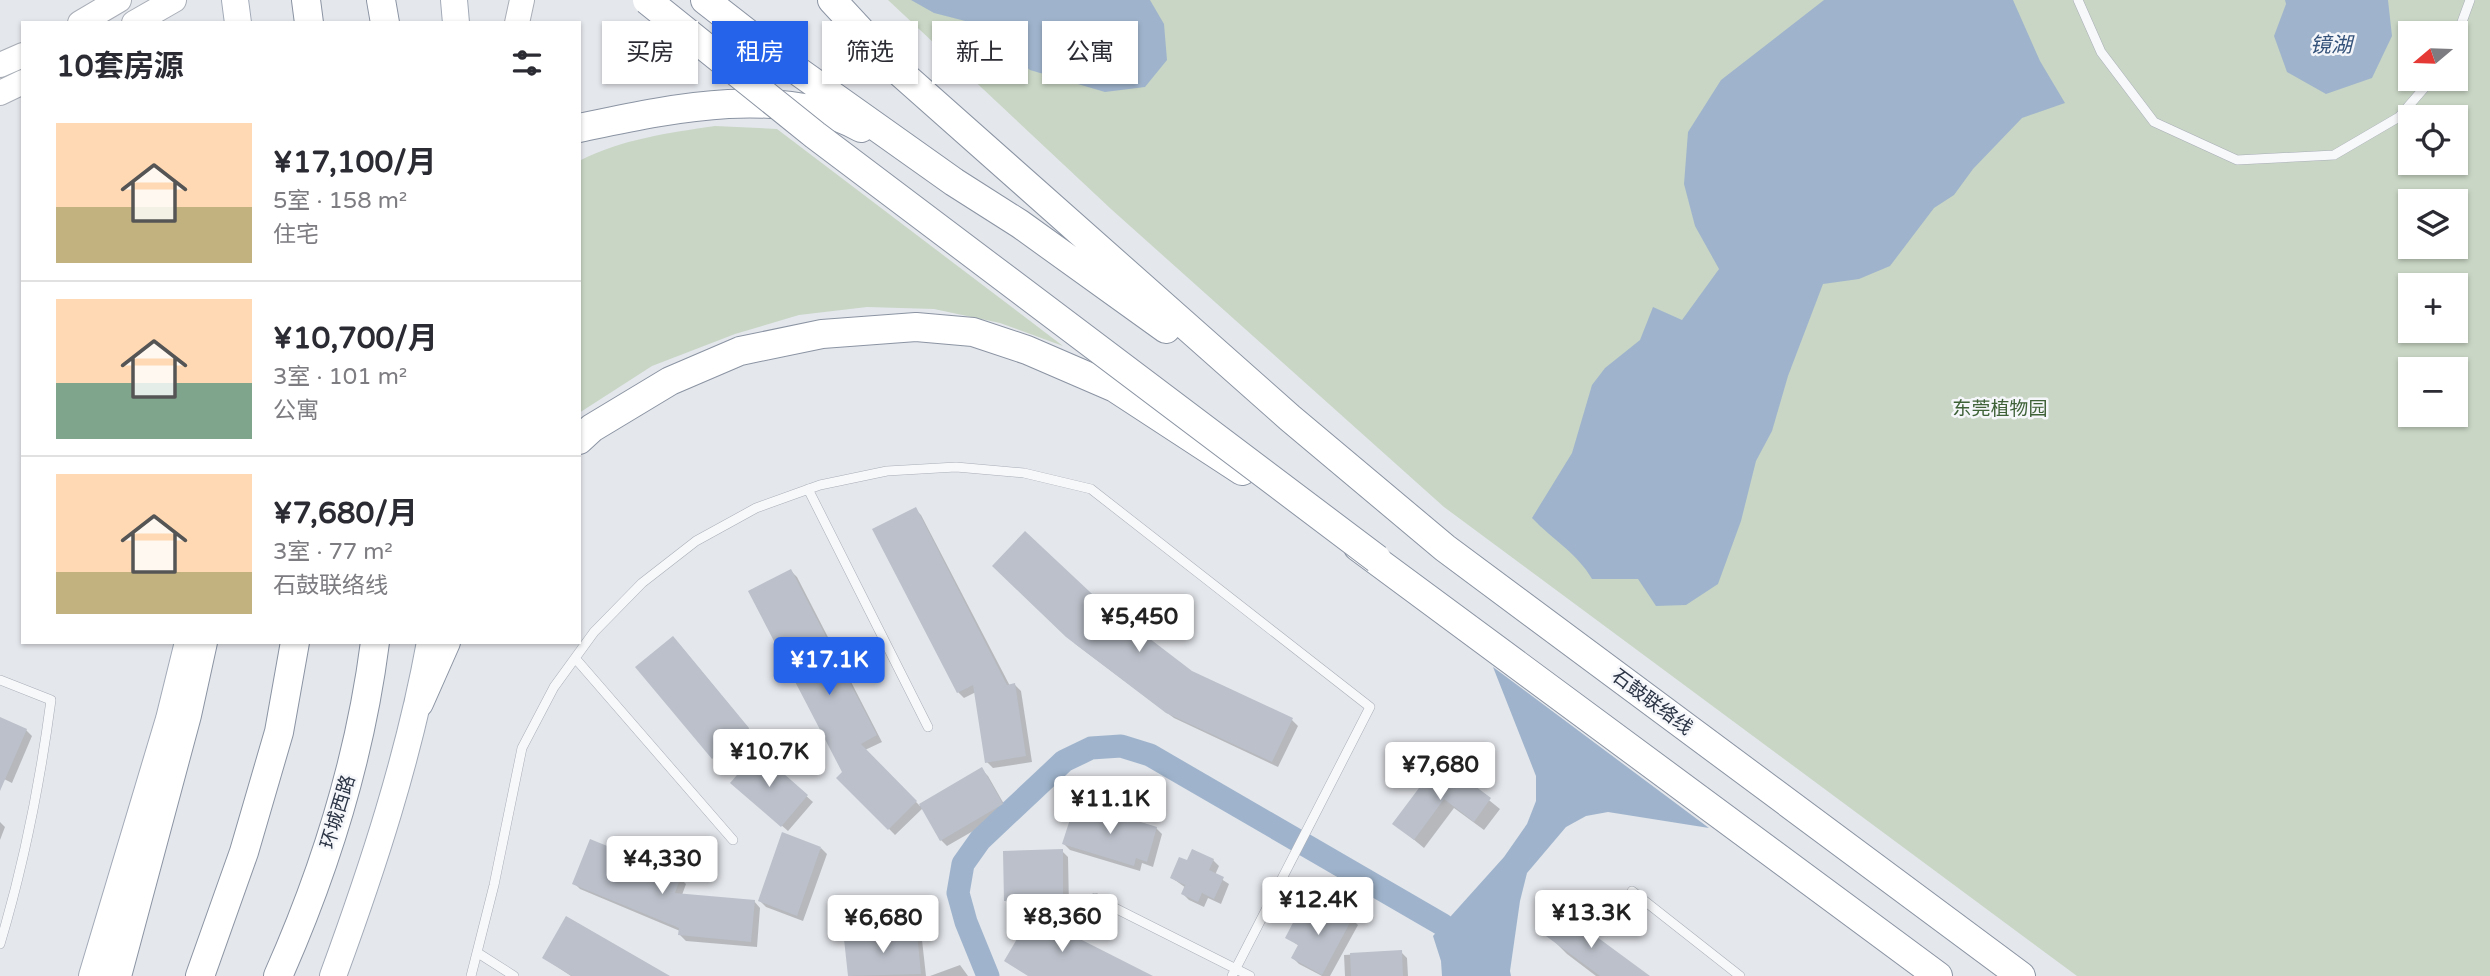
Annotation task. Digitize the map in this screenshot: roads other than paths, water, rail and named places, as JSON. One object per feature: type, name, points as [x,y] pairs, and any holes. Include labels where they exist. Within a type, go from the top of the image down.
[{"type":"highway","points":[[306,0],[309,21]]},
{"type":"highway","points":[[381,0],[385,21]]},
{"type":"highway","points":[[646,0],[815,135],[1377,559],[1938,976]]},
{"type":"highway","points":[[705,0],[778,57],[954,182]]},
{"type":"highway","points":[[832,0],[894,67],[1290,418]]},
{"type":"highway","points":[[581,128],[643,115],[767,103],[819,112],[855,125],[1020,224],[1290,418]]},
{"type":"highway","points":[[581,437],[670,381],[740,351],[822,334],[916,327],[973,332],[1027,350],[1115,388],[1377,559]]},
{"type":"highway","name":"石鼓联络线","points":[[1290,418],[1445,548],[2021,976]]},
{"type":"highway","points":[[117,976],[203,644]]},
{"type":"highway","points":[[200,976],[244,852],[279,732],[295,644]]},
{"type":"highway","name":"环城西路","points":[[278,976],[323,860],[351,775],[369,690],[375,644]]},
{"type":"highway","points":[[419,703],[445,644]]},
{"type":"main road","points":[[83,16],[119,0]]},
{"type":"main road","points":[[137,21],[174,0]]},
{"type":"main road","points":[[235,0],[238,21]]},
{"type":"main road","points":[[454,0],[456,21]]},
{"type":"main road","points":[[518,21],[523,0]]},
{"type":"main road","points":[[0,65],[21,56]]},
{"type":"main road","points":[[0,93],[21,83]]},
{"type":"main road","points":[[169,719],[174,644]]},
{"type":"main road","points":[[92,976],[169,719],[188,644]]},
{"type":"main road","points":[[333,976],[372,870],[419,703],[430,644]]},
{"type":"lane","points":[[2078,0],[2101,52],[2154,122],[2237,160],[2334,155],[2399,117],[2422,91]]},
{"type":"lane","points":[[2462,21],[2470,0]]},
{"type":"lane","points":[[471,976],[509,817],[522,748],[554,687],[594,632],[642,583],[696,541],[756,508],[808,489],[887,471],[956,467],[1024,473],[1091,489],[1370,707],[1233,972]]},
{"type":"lane","points":[[808,489],[928,727]]},
{"type":"lane","points":[[575,657],[733,840]]},
{"type":"lane","points":[[0,680],[51,700],[43,762],[17,884],[0,944]]},
{"type":"lane","points":[[1632,891],[1740,976]]},
{"type":"lane","points":[[1095,898],[1233,972],[1250,976]]},
{"type":"lane","points":[[478,953],[514,976]]},
{"type":"water","points":[[911,0],[1150,0],[1164,24],[1167,60],[1145,87],[1105,92],[1078,84],[1138,84],[1138,21],[1042,21],[1042,74],[1028,68],[1028,21],[965,21],[934,13]]},
{"type":"water","points":[[1824,0],[2013,0],[2040,61],[2065,103],[2022,118],[1973,169],[1954,195],[1934,208],[1890,266],[1859,279],[1823,284],[1788,376],[1772,431],[1756,461],[1741,521],[1718,584],[1686,605],[1656,606],[1638,579],[1592,579],[1572,554],[1532,518],[1572,453],[1592,385],[1605,368],[1640,340],[1653,307],[1682,320],[1719,269],[1695,226],[1684,184],[1688,132],[1721,80]]},
{"type":"water","name":"镜湖","points":[[2285,0],[2388,0],[2392,36],[2372,78],[2326,94],[2287,72],[2274,36],[2286,4]]},
{"type":"water","points":[[1493,667],[1709,828],[1608,812],[1586,816],[1566,827],[1527,873],[1520,901],[1511,976],[1442,976],[1441,961],[1433,936],[1504,857],[1527,824],[1536,801],[1536,776]]},
{"type":"waterway","points":[[988,976],[966,922],[958,893],[963,864],[980,840],[1064,761],[1091,748],[1121,746],[1150,755],[1443,925],[1485,976]]},
{"type":"park label","name":"东莞植物园","points":[[2000,409]]}]
